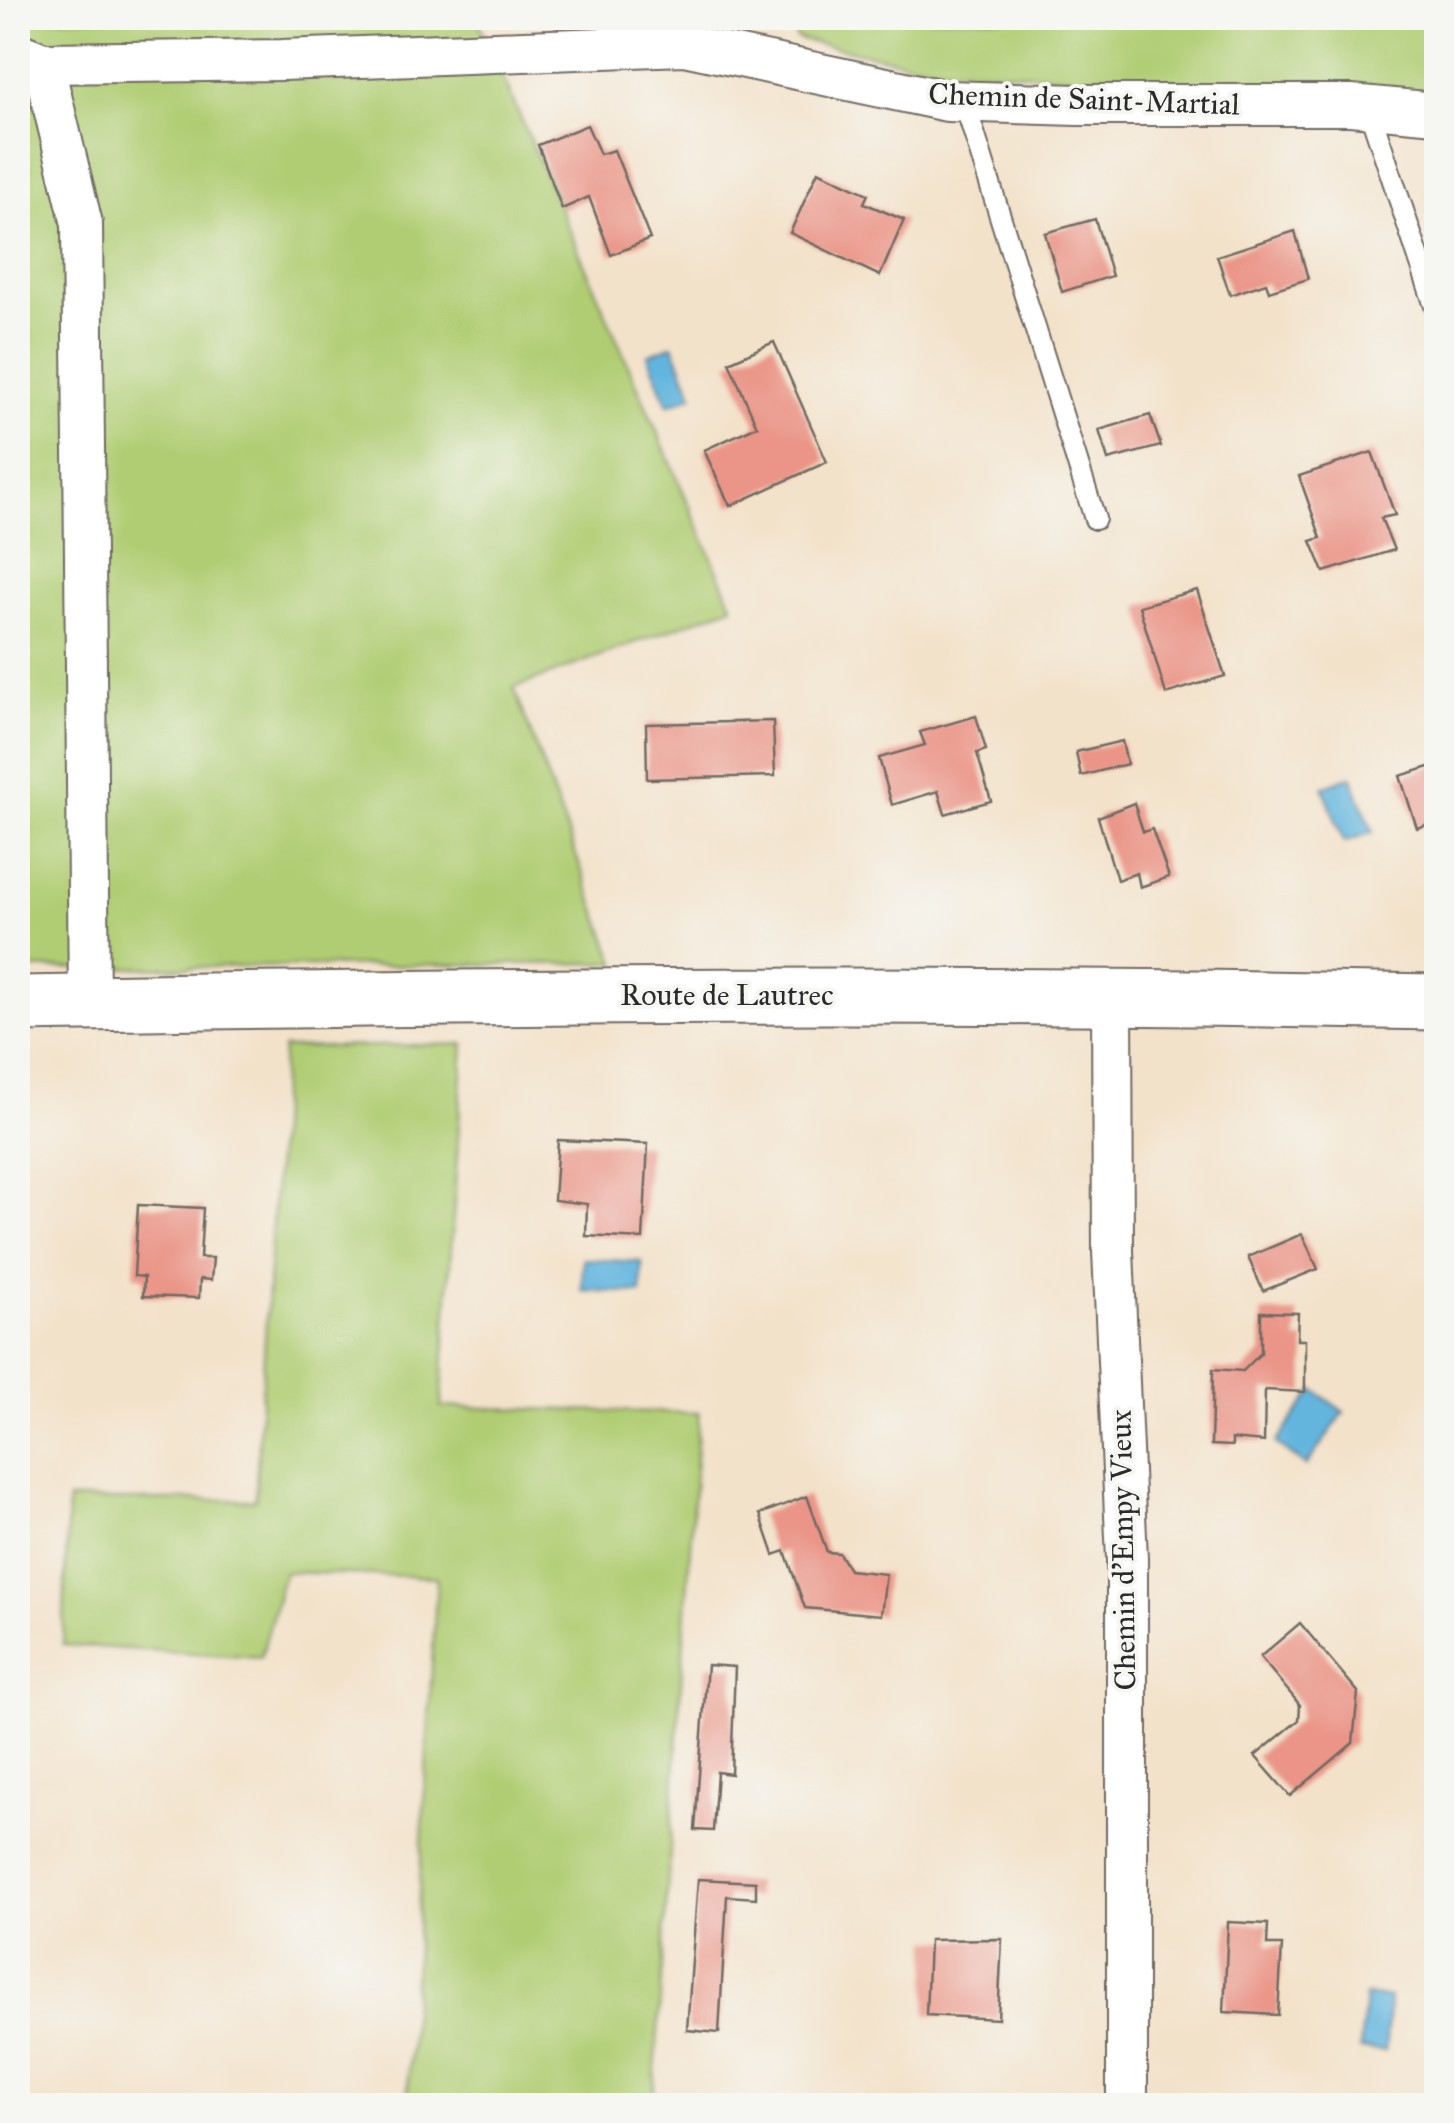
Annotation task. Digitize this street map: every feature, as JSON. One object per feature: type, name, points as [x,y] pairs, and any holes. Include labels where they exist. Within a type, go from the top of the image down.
[{"type":"main road","name":"Route de Lautrec","points":[[18,1004],[538,995],[1112,995],[1436,1002]]},
{"type":"street","name":"Chemin de Saint-Martial","points":[[30,58],[282,60],[684,45],[947,100],[1368,106],[1436,113]]},
{"type":"street","points":[[30,58],[82,224],[89,1003]]},
{"type":"street","name":"Chemin d'Empy Vieux","points":[[1112,995],[1113,1251],[1127,1559],[1127,2106]]},
{"type":"lane","points":[[964,101],[1095,520]]},
{"type":"lane","points":[[1368,106],[1436,310]]},
{"type":"green space","points":[[18,18],[477,18],[733,606],[514,688],[616,963],[18,969],[18,118],[25,112],[18,93]]},
{"type":"green space","points":[[790,18],[1436,18],[1436,101],[928,67],[797,39]]},
{"type":"green space","points":[[464,1044],[441,1407],[699,1413],[653,2105],[407,2105],[437,1577],[284,1572],[261,1657],[63,1645],[68,1500],[255,1500],[283,1048]]},
{"type":"water","points":[[673,345],[693,395],[668,405],[648,355]]},
{"type":"water","points":[[1351,776],[1373,832],[1344,842],[1323,787]]},
{"type":"water","points":[[583,1259],[642,1262],[641,1293],[582,1290]]},
{"type":"water","points":[[1314,1390],[1344,1412],[1306,1466],[1276,1443]]},
{"type":"water","points":[[1365,1996],[1390,1998],[1385,2051],[1360,2049]]},
{"type":"building","points":[[587,125],[600,154],[614,150],[650,239],[611,255],[589,197],[562,209],[538,145]]},
{"type":"building","points":[[818,171],[868,194],[864,203],[904,220],[880,276],[790,233]]},
{"type":"building","points":[[1095,219],[1112,276],[1062,292],[1045,233]]},
{"type":"building","points":[[1295,231],[1308,279],[1269,291],[1266,283],[1230,295],[1217,256]]},
{"type":"building","points":[[774,342],[827,462],[730,506],[704,450],[757,426],[729,362]]},
{"type":"building","points":[[1150,415],[1161,446],[1108,460],[1099,430]]},
{"type":"building","points":[[1372,452],[1395,515],[1381,518],[1394,550],[1324,572],[1311,541],[1321,538],[1299,476]]},
{"type":"building","points":[[1197,590],[1225,676],[1166,694],[1139,606]]},
{"type":"building","points":[[976,716],[986,750],[977,753],[991,801],[945,814],[938,791],[892,805],[879,758],[925,745],[920,732]]},
{"type":"building","points":[[773,721],[775,776],[647,779],[646,724]]},
{"type":"building","points":[[1122,741],[1127,764],[1081,776],[1076,752]]},
{"type":"building","points":[[1436,765],[1436,822],[1417,828],[1400,776]]},
{"type":"building","points":[[1134,803],[1143,832],[1152,829],[1169,877],[1140,887],[1137,873],[1117,880],[1098,817]]},
{"type":"building","points":[[558,1140],[648,1144],[643,1239],[586,1236],[587,1204],[554,1200]]},
{"type":"building","points":[[138,1205],[203,1208],[200,1258],[213,1258],[211,1280],[200,1279],[199,1298],[143,1296],[144,1277],[134,1276]]},
{"type":"building","points":[[1302,1234],[1318,1269],[1263,1291],[1248,1257]]},
{"type":"building","points":[[1261,1312],[1298,1313],[1297,1340],[1305,1340],[1305,1392],[1265,1390],[1264,1442],[1232,1439],[1232,1446],[1211,1445],[1213,1369],[1243,1371],[1261,1353]]},
{"type":"building","points":[[807,1496],[827,1552],[839,1553],[849,1570],[886,1574],[881,1615],[805,1608],[785,1551],[774,1555],[760,1514]]},
{"type":"building","points":[[1300,1623],[1358,1692],[1353,1743],[1290,1796],[1255,1756],[1299,1720],[1300,1705],[1260,1657]]},
{"type":"building","points":[[707,1665],[735,1667],[731,1774],[717,1772],[713,1831],[695,1830]]},
{"type":"building","points":[[698,1879],[756,1882],[756,1898],[727,1896],[719,2033],[687,2030]]},
{"type":"building","points":[[1228,1922],[1268,1924],[1267,1945],[1282,1945],[1278,2015],[1224,2012]]},
{"type":"building","points":[[1002,1939],[998,2019],[926,2015],[929,1940]]}]
